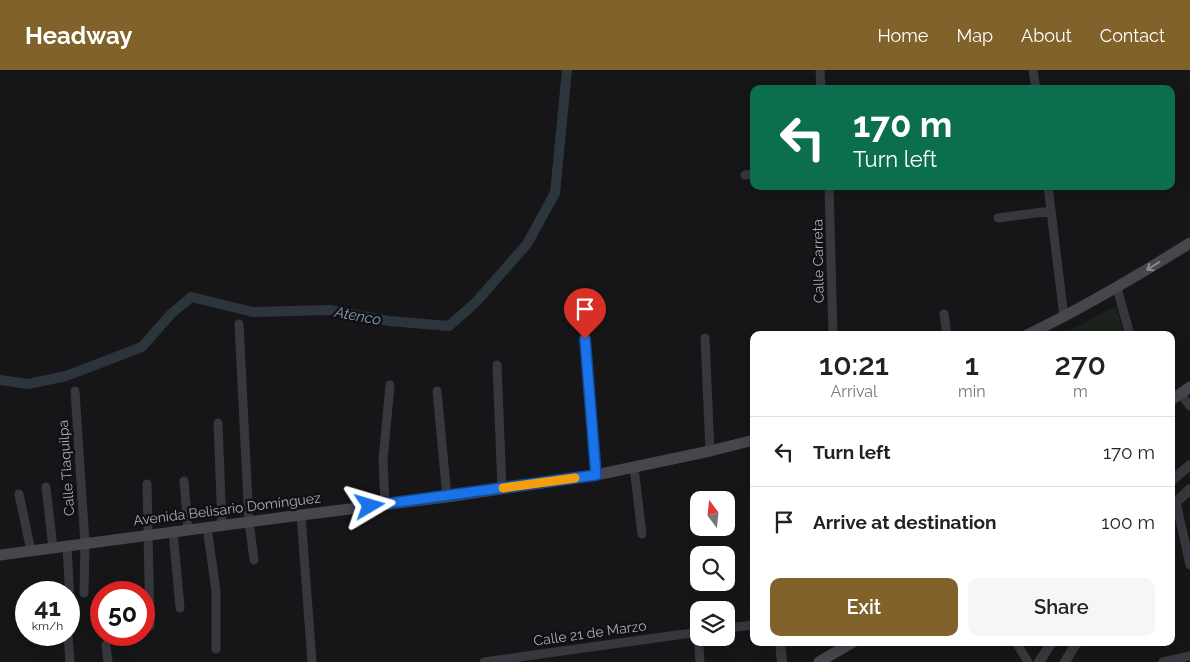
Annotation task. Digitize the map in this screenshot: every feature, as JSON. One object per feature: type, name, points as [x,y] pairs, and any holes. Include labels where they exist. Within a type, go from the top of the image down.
[{"type":"main road","points":[[1034,331],[1117,288],[1190,243]]},
{"type":"main road","name":"Avenida Belisario Domínguez","points":[[0,555],[301,514],[447,497],[596,475],[750,441]]},
{"type":"main road","points":[[819,662],[835,658],[848,646]]},
{"type":"street","points":[[820,70],[821,85]]},
{"type":"street","points":[[1033,70],[1035,85]]},
{"type":"street","name":"Calle Carreta","points":[[829,190],[833,331]]},
{"type":"street","points":[[1048,190],[1064,317]]},
{"type":"street","points":[[998,218],[1051,211]]},
{"type":"street","points":[[1117,288],[1129,331]]},
{"type":"street","points":[[944,314],[946,331]]},
{"type":"street","points":[[239,324],[249,522],[254,560]]},
{"type":"street","points":[[705,338],[710,451]]},
{"type":"street","points":[[585,339],[596,475]]},
{"type":"street","points":[[497,365],[502,488]]},
{"type":"street","points":[[385,504],[383,460],[390,385]]},
{"type":"street","name":"Calle Tlaquilpa","points":[[75,391],[85,543],[84,593]]},
{"type":"street","points":[[437,391],[447,497]]},
{"type":"street","points":[[1181,393],[1190,406]]},
{"type":"street","points":[[218,424],[222,526]]},
{"type":"street","points":[[1175,478],[1190,465]]},
{"type":"street","points":[[634,468],[642,534]]},
{"type":"street","points":[[184,481],[188,529]]},
{"type":"street","points":[[147,484],[149,581]]},
{"type":"street","points":[[46,487],[52,548]]},
{"type":"street","points":[[1175,503],[1190,489]]},
{"type":"street","points":[[19,494],[31,551]]},
{"type":"street","points":[[1175,512],[1190,566]]},
{"type":"street","points":[[301,514],[312,662]]},
{"type":"street","points":[[207,527],[216,591],[216,649]]},
{"type":"street","points":[[173,531],[180,608]]},
{"type":"street","points":[[67,546],[69,581]]},
{"type":"street","points":[[735,627],[750,625]]},
{"type":"street","name":"Calle 21 de Marzo","points":[[484,662],[690,633]]},
{"type":"street","points":[[69,646],[70,662]]},
{"type":"street","points":[[106,646],[108,662]]},
{"type":"street","points":[[699,646],[700,662]]},
{"type":"street","points":[[780,646],[782,662]]},
{"type":"street","points":[[1018,646],[1028,662]]},
{"type":"street","points":[[1039,662],[1049,646]]},
{"type":"street","points":[[1065,662],[1075,646]]},
{"type":"street","points":[[1163,662],[1190,656]]},
{"type":"shaded area","points":[[1116,306],[1123,331],[1069,331]]},
{"type":"waterway","name":"Atenco","points":[[0,380],[28,384],[66,376],[142,347],[171,314],[191,297],[253,312],[330,310],[389,321],[449,326],[476,302],[527,244],[555,193],[567,70]]},
{"type":"slow traffic","points":[[503,488],[575,478]]},
{"type":"route","points":[[370,506],[447,497],[596,475],[585,339]]}]
